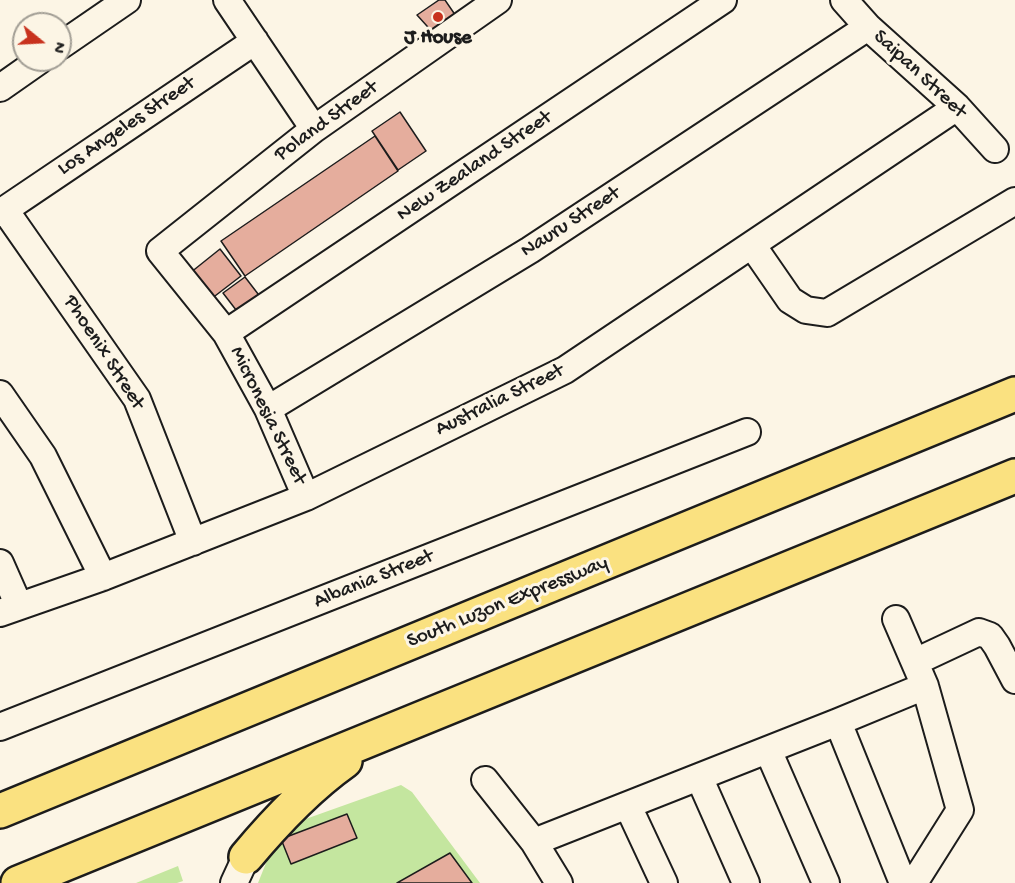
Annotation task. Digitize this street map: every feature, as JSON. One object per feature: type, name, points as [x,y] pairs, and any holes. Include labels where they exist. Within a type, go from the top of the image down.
[{"type":"highway","name":"South Luzon Expressway","points":[[0,811],[1015,394]]},
{"type":"highway","points":[[18,883],[1015,476]]},
{"type":"highway","points":[[240,870],[275,822],[322,778],[384,734]]},
{"type":"street","points":[[72,38],[127,0]]},
{"type":"street","points":[[226,0],[314,129]]},
{"type":"street","name":"Poland Street","points":[[160,251],[314,129],[498,0]]},
{"type":"street","name":"New Zealand Street","points":[[226,333],[723,0]]},
{"type":"street","name":"Saipan Street","points":[[844,0],[868,27],[957,107],[995,149]]},
{"type":"street","name":"Nauru Street","points":[[268,409],[530,250],[868,27]]},
{"type":"street","name":"Los Angeles Street","points":[[2,212],[255,41]]},
{"type":"street","points":[[0,88],[23,72]]},
{"type":"street","name":"Australia Street","points":[[10,610],[103,577],[306,497],[565,370],[957,107]]},
{"type":"street","points":[[752,245],[790,300],[806,310],[827,313],[1015,201]]},
{"type":"street","name":"Phoenix Street","points":[[2,212],[137,399],[193,542]]},
{"type":"street","name":"Micronesia Street","points":[[160,251],[226,333],[268,409],[306,497]]},
{"type":"street","points":[[0,394],[43,456],[103,577]]},
{"type":"street","name":"Albania Street","points":[[0,727],[747,432]]},
{"type":"street","points":[[0,563],[10,610]]},
{"type":"street","points":[[896,619],[925,686],[960,810],[914,883]]},
{"type":"street","points":[[915,662],[979,632],[990,636],[1015,680]]},
{"type":"street","points":[[534,842],[925,686]]},
{"type":"street","points":[[838,722],[903,883]]},
{"type":"street","points":[[768,750],[826,883]]},
{"type":"street","points":[[699,777],[746,883]]},
{"type":"street","points":[[485,780],[534,842],[559,883]]},
{"type":"street","points":[[628,806],[664,883]]},
{"type":"green space","points":[[401,785],[412,792],[480,883],[258,883],[274,843],[286,826]]},
{"type":"green space","points":[[178,866],[183,881],[136,883]]},
{"type":"building","name":"J House","points":[[439,0],[445,0],[458,19],[436,36],[417,15]]},
{"type":"building","points":[[400,112],[426,151],[398,170],[372,131]]},
{"type":"building","points":[[375,136],[398,171],[245,276],[221,241]]},
{"type":"building","points":[[220,249],[241,276],[211,299],[190,273]]},
{"type":"building","points":[[245,277],[265,303],[243,319],[223,293]]},
{"type":"building","points":[[347,814],[357,838],[291,864],[281,839]]},
{"type":"building","points":[[450,853],[472,883],[397,883]]},
{"type":"place","name":"J House","points":[[438,17]]}]
